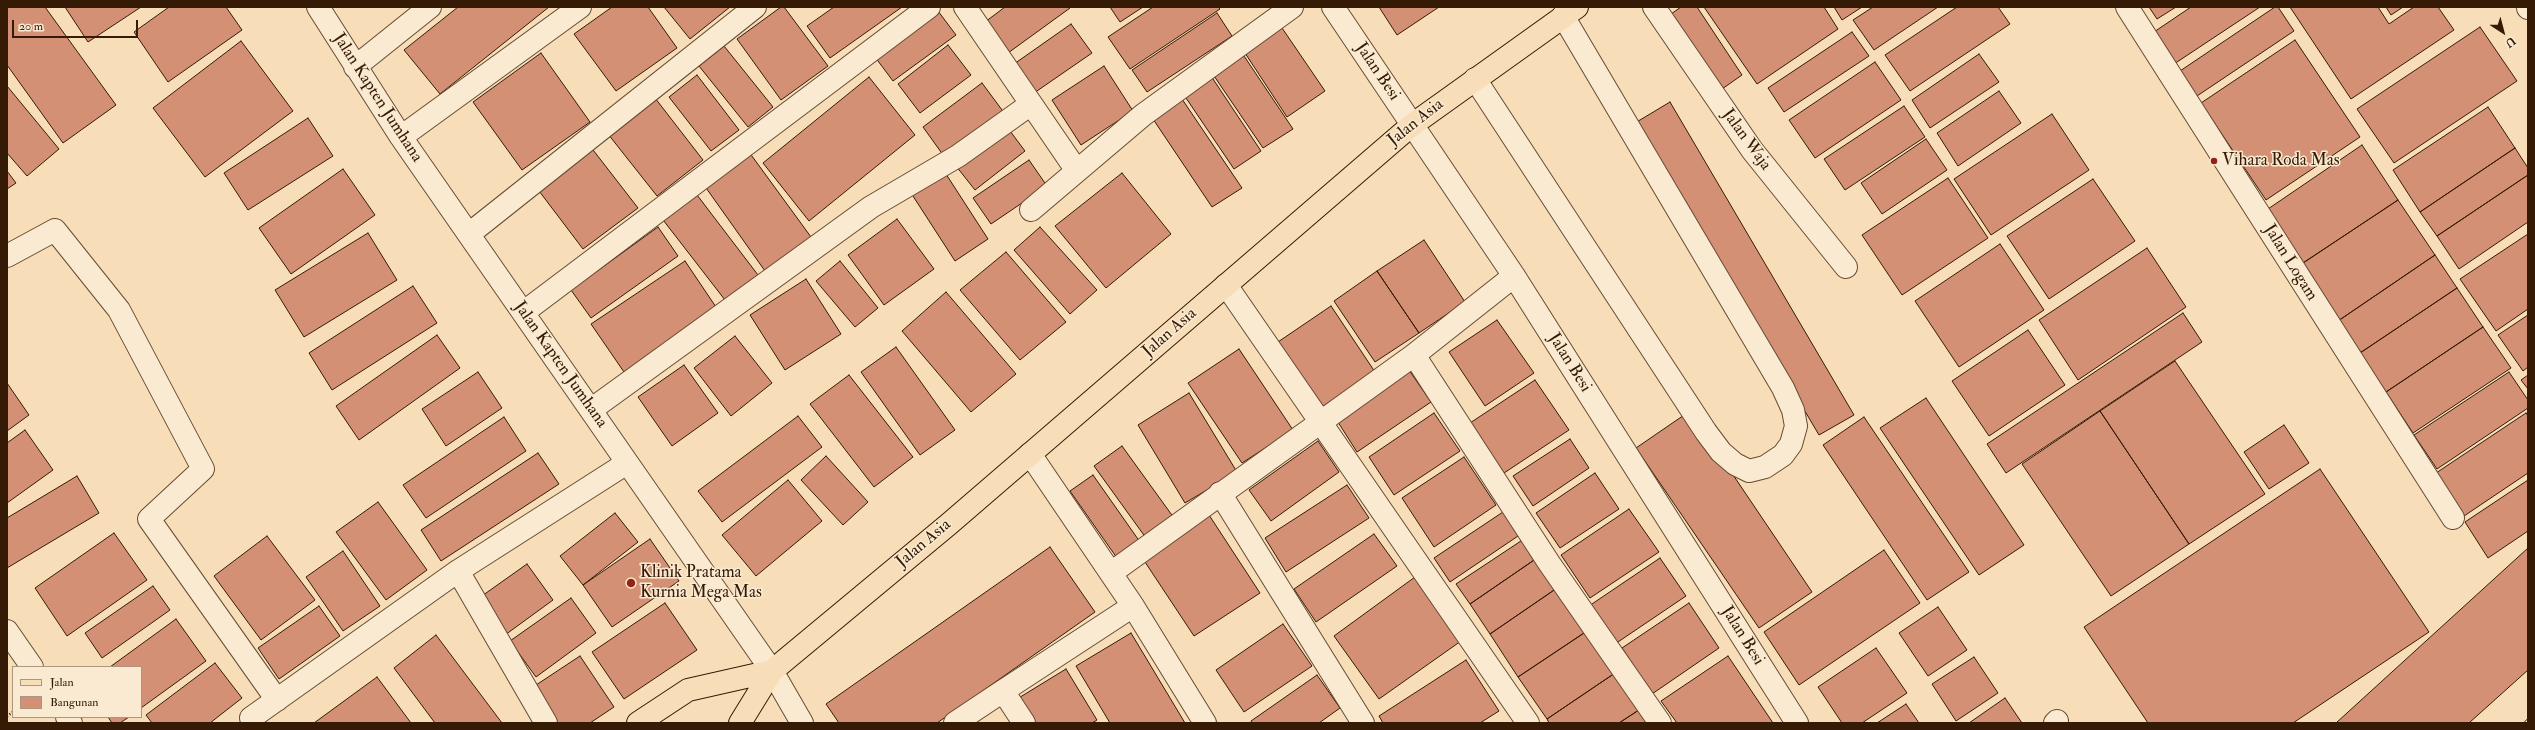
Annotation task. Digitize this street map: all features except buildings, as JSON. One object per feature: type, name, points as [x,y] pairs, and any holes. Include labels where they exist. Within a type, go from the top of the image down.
[{"type":"main road","name":"Jalan Asia","points":[[740,723],[772,671],[1030,454],[1412,125],[1570,12]]},
{"type":"main road","name":"Jalan Asia","points":[[638,723],[688,690],[772,671]]},
{"type":"street","name":"Jalan Kapten Jumhana","points":[[318,7],[401,137],[592,409],[772,671],[802,723]]},
{"type":"street","points":[[355,67],[430,7]]},
{"type":"street","points":[[401,137],[580,7]]},
{"type":"street","points":[[469,234],[755,7]]},
{"type":"street","points":[[524,312],[929,7]]},
{"type":"street","points":[[965,7],[1077,171]]},
{"type":"street","points":[[1031,210],[1143,115],[1292,7]]},
{"type":"street","name":"Jalan Besi","points":[[1333,7],[1514,276],[1797,723]]},
{"type":"street","name":"Jalan Waja","points":[[1654,7],[1752,150],[1846,267]]},
{"type":"street","name":"Jalan Logam","points":[[2127,7],[2452,518]]},
{"type":"street","points":[[1475,79],[1702,426],[1721,452],[1735,464],[1749,471],[1765,467],[1783,455],[1791,444],[1796,426],[1793,410],[1783,388],[1570,12]]},
{"type":"street","points":[[592,409],[871,207],[958,156],[1031,104]]},
{"type":"street","points":[[7,256],[55,230],[119,310],[203,469],[149,519],[278,700]]},
{"type":"street","points":[[1111,573],[1220,493],[1322,423],[1414,355],[1514,276]]},
{"type":"street","points":[[1226,284],[1528,723]]},
{"type":"street","points":[[1414,355],[1549,563],[1660,723]]},
{"type":"street","points":[[1030,454],[1133,606],[1205,723]]},
{"type":"street","points":[[251,718],[458,571],[628,463]]},
{"type":"street","points":[[1220,493],[1364,723]]},
{"type":"street","points":[[458,571],[546,723]]},
{"type":"street","points":[[955,723],[1133,606]]},
{"type":"street","points":[[7,631],[31,666]]},
{"type":"street","points":[[1003,691],[1024,723]]},
{"type":"place","name":"Vihara Roda Mas","points":[[2214,161]]},
{"type":"place","name":"Klinik Pratama Kurnia Mega Mas","points":[[631,583]]}]
